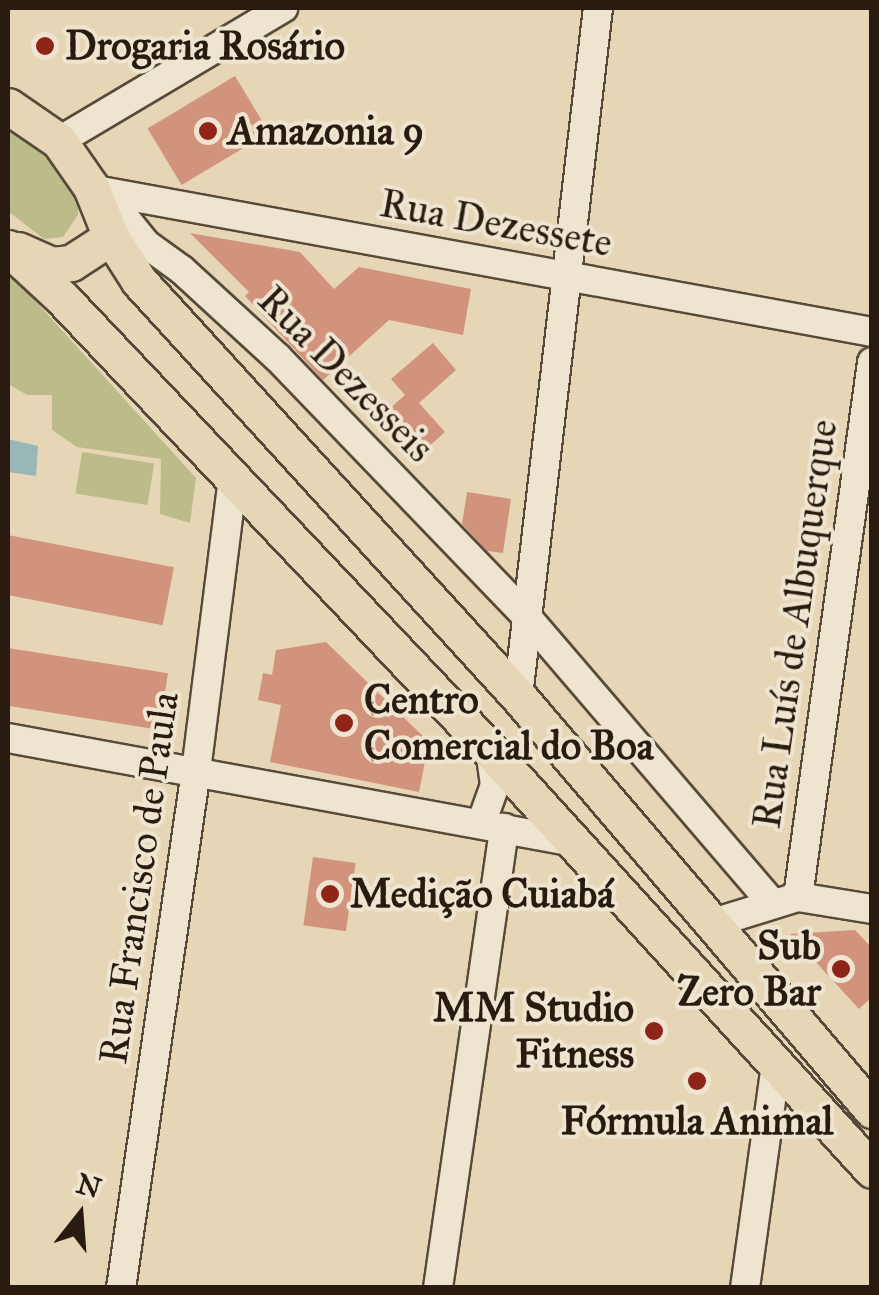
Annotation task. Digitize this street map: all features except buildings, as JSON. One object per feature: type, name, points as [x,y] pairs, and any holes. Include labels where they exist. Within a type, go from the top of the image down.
[{"type":"main road","points":[[8,106],[59,141],[98,190],[111,238],[139,281],[518,696],[872,1110]]},
{"type":"main road","points":[[8,247],[52,266],[89,256],[111,238]]},
{"type":"main road","points":[[8,247],[62,298],[490,750],[872,1170]]},
{"type":"street","points":[[59,141],[283,8]]},
{"type":"street","points":[[518,696],[598,8]]},
{"type":"street","name":"Rua Dezessete","points":[[98,190],[872,332]]},
{"type":"street","name":"Rua Dezesseis","points":[[98,190],[146,244],[182,270],[278,358],[526,616],[786,900]]},
{"type":"street","name":"Rua Luís de Albuquerque","points":[[786,900],[872,362]]},
{"type":"street","name":"Rua Francisco de Paula","points":[[121,1288],[196,771],[232,480]]},
{"type":"street","points":[[8,738],[569,841]]},
{"type":"street","points":[[438,1288],[493,826],[495,786],[490,750]]},
{"type":"street","points":[[710,924],[786,900],[872,909]]},
{"type":"street","points":[[745,1288],[776,1064]]},
{"type":"green space","points":[[8,119],[44,152],[78,200],[78,215],[63,237],[44,239],[8,211]]},
{"type":"green space","points":[[9,272],[196,478],[190,523],[160,514],[161,459],[77,447],[52,430],[52,395],[27,395],[8,384]]},
{"type":"green space","points":[[82,452],[154,463],[148,505],[75,493]]},
{"type":"water","points":[[8,439],[38,446],[36,476],[8,472]]},
{"type":"place","name":"Drogaria Rosário","points":[[45,46]]},
{"type":"place","name":"Amazonia 9","points":[[208,131]]},
{"type":"place","name":"Centro Comercial do Boa","points":[[344,723]]},
{"type":"place","name":"Medição Cuiabá","points":[[330,894]]},
{"type":"place","name":"Sub Zero Bar","points":[[841,969]]},
{"type":"place","name":"MM Studio Fitness","points":[[654,1031]]},
{"type":"place","name":"Fórmula Animal","points":[[697,1081]]}]
